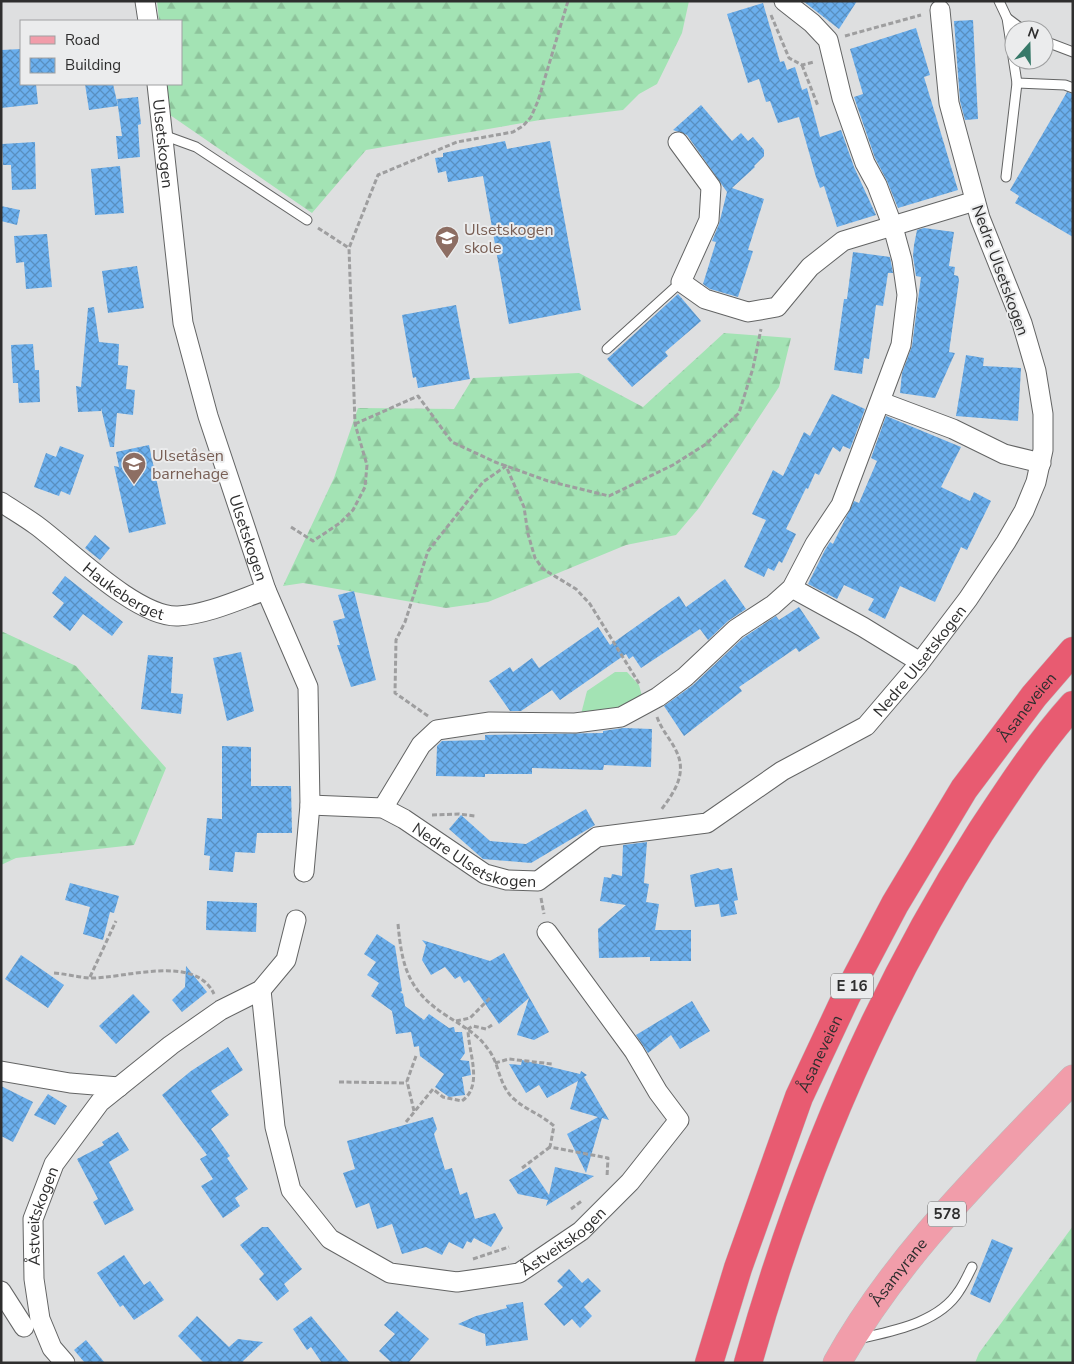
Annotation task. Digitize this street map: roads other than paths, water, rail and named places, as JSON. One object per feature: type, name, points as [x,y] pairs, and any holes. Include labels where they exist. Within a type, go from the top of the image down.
[{"type":"highway","name":"Åsaneveien","points":[[709,1363],[738,1268],[799,1097],[846,997],[895,904],[964,790],[1034,696],[1073,651]]},
{"type":"highway","name":"Åsaneveien","points":[[748,1363],[800,1200],[828,1129],[887,995],[920,932],[1006,792],[1073,705]]},
{"type":"main road","name":"Åsamyrane","points":[[843,1352],[874,1303],[898,1271],[980,1176],[1073,1079]]},
{"type":"street","points":[[145,1],[148,20]]},
{"type":"street","points":[[384,808],[421,745],[437,730],[490,722],[575,723],[622,717],[658,697],[685,677],[736,629],[773,605],[792,588],[815,544],[841,506],[901,345],[907,295],[902,260],[893,227],[852,128],[830,50],[812,23],[784,1]]},
{"type":"street","name":"Nedre Ulsetskogen","points":[[310,805],[384,808],[404,818],[485,874],[507,880],[538,881],[597,837],[707,823],[782,771],[866,726],[920,662],[968,599],[1024,511],[1036,482],[1043,450],[1044,414],[1036,371],[1022,323],[980,218],[949,103],[940,10]]},
{"type":"street","name":"Ulsetskogen","points":[[157,85],[183,323],[208,416],[266,590],[308,687],[310,805],[304,872]]},
{"type":"street","points":[[678,142],[711,187],[709,220],[681,282],[705,299],[748,312],[777,307],[810,267],[843,241],[975,201]]},
{"type":"street","points":[[881,402],[953,429],[1004,454],[1040,463]]},
{"type":"street","name":"Haukeberget","points":[[1,502],[35,524],[132,599],[164,614],[178,616],[209,609],[266,590]]},
{"type":"street","points":[[792,588],[863,627],[920,662]]},
{"type":"street","name":"Åstveitskogen","points":[[65,1363],[52,1348],[40,1319],[34,1279],[34,1219],[54,1164],[100,1102],[171,1045],[221,1010],[261,990],[286,960],[296,920]]},
{"type":"street","name":"Åstveitskogen","points":[[261,990],[275,1127],[291,1190],[330,1238],[390,1273],[456,1282],[519,1273],[581,1231],[630,1182],[679,1120],[658,1092],[634,1051],[547,932]]},
{"type":"street","points":[[1,1071],[70,1083],[119,1087]]},
{"type":"street","points":[[1,1291],[24,1328]]},
{"type":"lane","points":[[1000,1],[1007,18],[1017,83],[1006,178]]},
{"type":"lane","points":[[1054,45],[1073,52]]},
{"type":"lane","points":[[1017,83],[1065,85],[1073,88]]},
{"type":"lane","points":[[163,134],[196,147],[307,220]]},
{"type":"lane","points":[[607,349],[681,282]]},
{"type":"lane","points":[[843,1352],[934,1314],[958,1293],[972,1267]]},
{"type":"place","name":"Ulsetskogen skole","points":[[447,259]]},
{"type":"place","name":"Ulsetåsen barnehage","points":[[134,485]]}]
